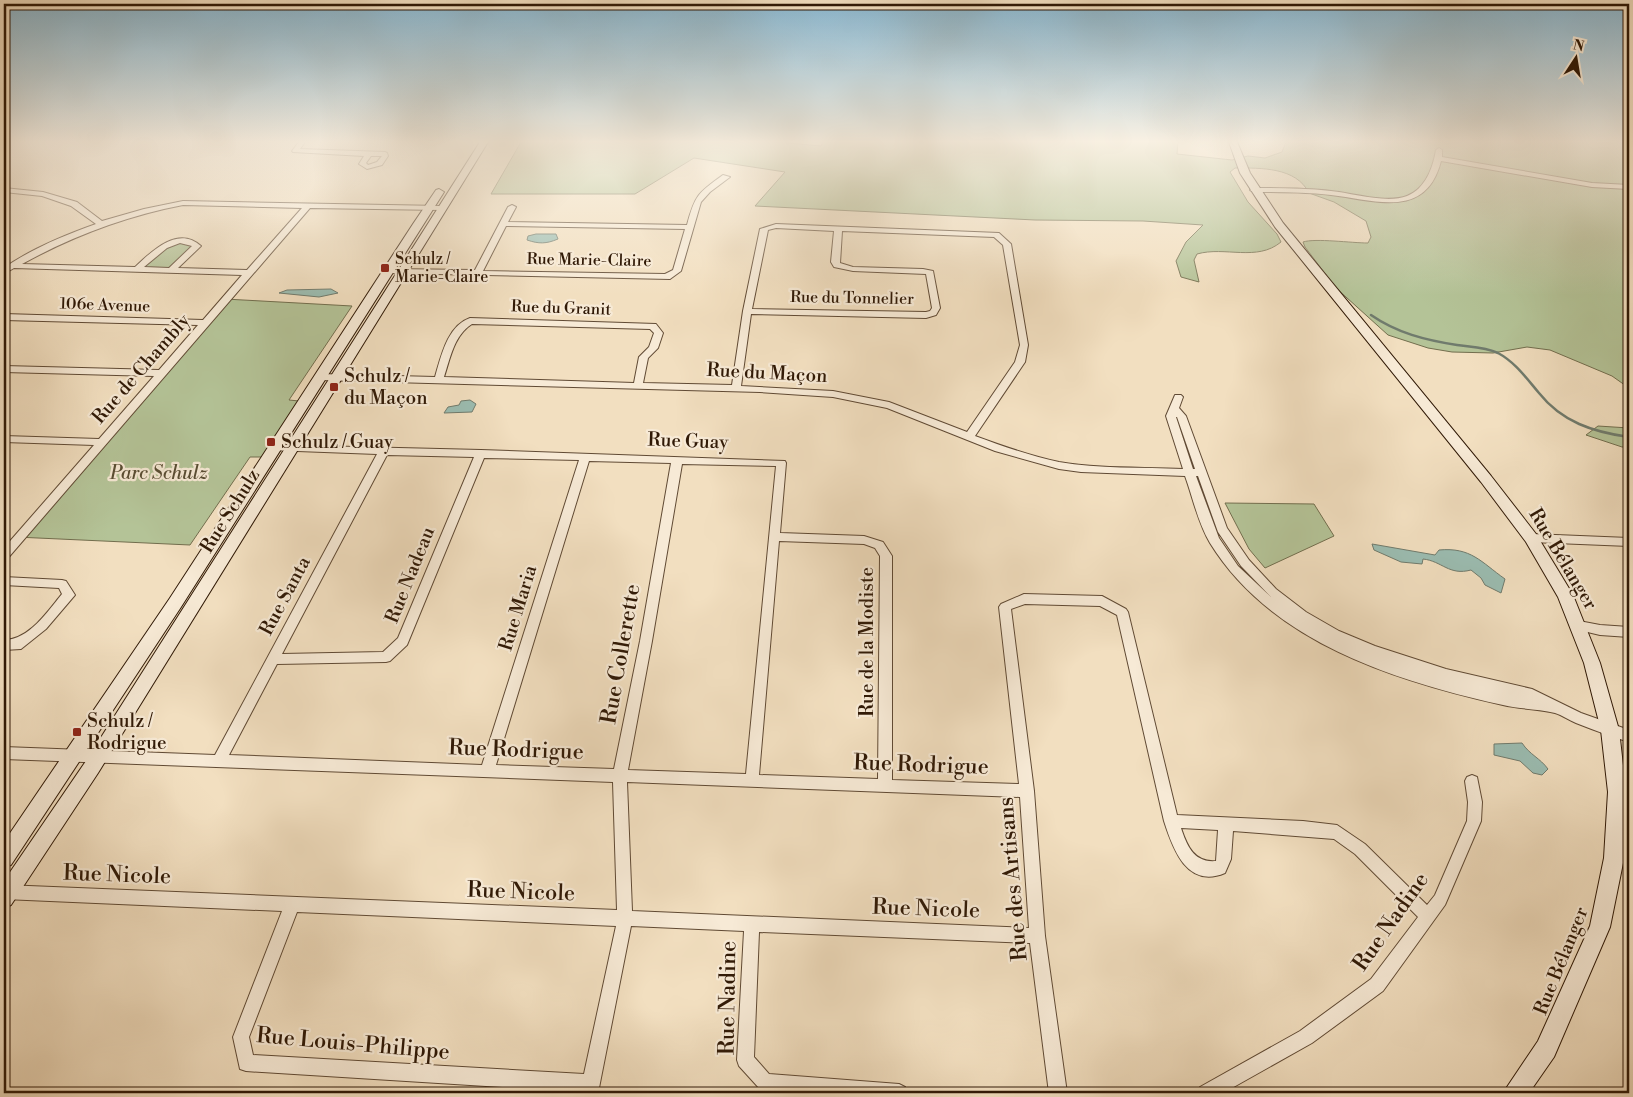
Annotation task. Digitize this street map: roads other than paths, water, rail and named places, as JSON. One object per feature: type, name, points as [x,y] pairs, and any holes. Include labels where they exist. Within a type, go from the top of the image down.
[{"type":"street","points":[[35,193],[74,204],[101,224]]},
{"type":"street","name":"Rue Schulz","points":[[4,858],[276,448],[352,327],[395,271],[444,193]]},
{"type":"street","name":"Rue Schulz","points":[[435,208],[446,193]]},
{"type":"street","name":"Rue Marie-Claire","points":[[395,271],[667,277],[676,271],[697,202],[704,193]]},
{"type":"street","name":"Rue Bélanger","points":[[1256,193],[1279,225],[1486,479],[1531,538],[1565,595],[1580,626],[1610,730],[1617,792],[1614,858],[1600,926],[1546,1049],[1515,1093]]},
{"type":"street","points":[[1332,193],[1382,200],[1407,200],[1416,193]]},
{"type":"street","points":[[4,272],[7,266],[60,241],[101,224],[162,206],[183,203],[435,208]]},
{"type":"street","name":"Rue de Chambly","points":[[4,555],[307,206]]},
{"type":"street","points":[[478,272],[512,207]]},
{"type":"street","points":[[504,224],[690,227]]},
{"type":"street","points":[[736,388],[747,311],[764,229],[776,226],[987,233],[1003,238],[1007,244],[1024,345],[1020,362],[968,438]]},
{"type":"street","name":"Rue du Tonnelier","points":[[747,311],[926,315],[932,313],[936,308],[930,273],[923,270],[853,269],[838,265],[835,262],[838,228]]},
{"type":"street","points":[[137,270],[164,244],[192,242],[197,246],[171,271]]},
{"type":"street","points":[[7,266],[249,273]]},
{"type":"street","name":"Rue Schulz","points":[[5,894],[98,756],[229,549],[367,327],[395,271]]},
{"type":"street","name":"106e Avenue","points":[[4,317],[206,323]]},
{"type":"street","name":"Rue du Granit","points":[[438,380],[457,332],[462,324],[470,321],[653,326],[659,333],[653,348],[644,357],[638,386]]},
{"type":"street","points":[[352,327],[367,327]]},
{"type":"street","points":[[4,369],[162,373]]},
{"type":"street","name":"Rue du Maçon","points":[[319,377],[736,388],[833,394],[890,405],[999,449],[1066,466],[1195,472]]},
{"type":"street","points":[[1178,397],[1175,410],[1171,416],[1172,422],[1195,472],[1214,540],[1239,574],[1262,597],[1326,640],[1396,670],[1485,696],[1532,706],[1558,709],[1629,736]]},
{"type":"street","points":[[4,439],[102,442]]},
{"type":"street","name":"Rue Guay","points":[[276,448],[781,462],[752,780]]},
{"type":"street","name":"Rue Santa","points":[[219,761],[384,450]]},
{"type":"street","name":"Rue Nadeau","points":[[273,659],[386,657],[404,641],[481,453]]},
{"type":"street","name":"Rue Maria","points":[[487,770],[585,457]]},
{"type":"street","name":"Rue Collerette","points":[[590,1088],[625,918],[620,776],[646,641],[676,460]]},
{"type":"street","name":"Rue de la Modiste","points":[[774,537],[864,540],[879,546],[886,556],[885,786]]},
{"type":"street","points":[[1531,538],[1629,542]]},
{"type":"street","points":[[210,548],[229,549]]},
{"type":"street","points":[[4,581],[62,584],[68,595],[42,626],[17,645],[4,645]]},
{"type":"street","name":"Rue des Artisans","points":[[1058,1093],[1037,936],[1027,790],[1006,607],[1024,599],[1102,601],[1122,612],[1171,820],[1183,853],[1193,864],[1208,871],[1220,868],[1226,825]]},
{"type":"street","points":[[1580,626],[1600,630],[1629,632]]},
{"type":"street","name":"Rue Rodrigue","points":[[4,753],[1027,790]]},
{"type":"street","name":"Rue Nadine","points":[[1206,1093],[1306,1037],[1377,985],[1440,900],[1474,821],[1475,802],[1472,781]]},
{"type":"street","points":[[1171,820],[1226,825],[1303,828],[1337,832],[1360,848],[1428,917]]},
{"type":"street","name":"Rue Nicole","points":[[5,894],[292,904],[1037,936]]},
{"type":"street","name":"Rue Louis-Philippe","points":[[292,904],[241,1037],[246,1063],[590,1088]]},
{"type":"street","name":"Rue Nadine","points":[[752,924],[745,1060],[765,1082],[899,1093]]},
{"type":"water","points":[[556,234],[558,239],[542,243],[527,240],[528,236]]},
{"type":"water","points":[[331,289],[338,293],[319,297],[279,293],[287,290]]},
{"type":"water","points":[[470,400],[476,404],[472,412],[444,413],[448,407],[459,405],[461,401]]},
{"type":"water","points":[[1372,544],[1435,555],[1439,550],[1468,553],[1505,579],[1501,593],[1485,585],[1481,578],[1471,570],[1451,570],[1430,560],[1423,559],[1422,564],[1401,562],[1374,550]]},
{"type":"water","points":[[1522,743],[1548,769],[1542,775],[1533,773],[1520,761],[1494,755],[1494,744]]},
{"type":"waterway","points":[[1371,315],[1391,327],[1412,335],[1445,343],[1483,348],[1498,353],[1515,366],[1548,403],[1568,418],[1591,429],[1629,437]]},
{"type":"place","name":"Schulz / Marie-Claire","points":[[385,268]]},
{"type":"place","name":"Schulz / du Maçon","points":[[334,387]]},
{"type":"place","name":"Schulz / Guay","points":[[271,442]]},
{"type":"place","name":"Schulz / Rodrigue","points":[[77,732]]},
{"type":"park label","name":"Parc Schulz","points":[[159,473]]}]
